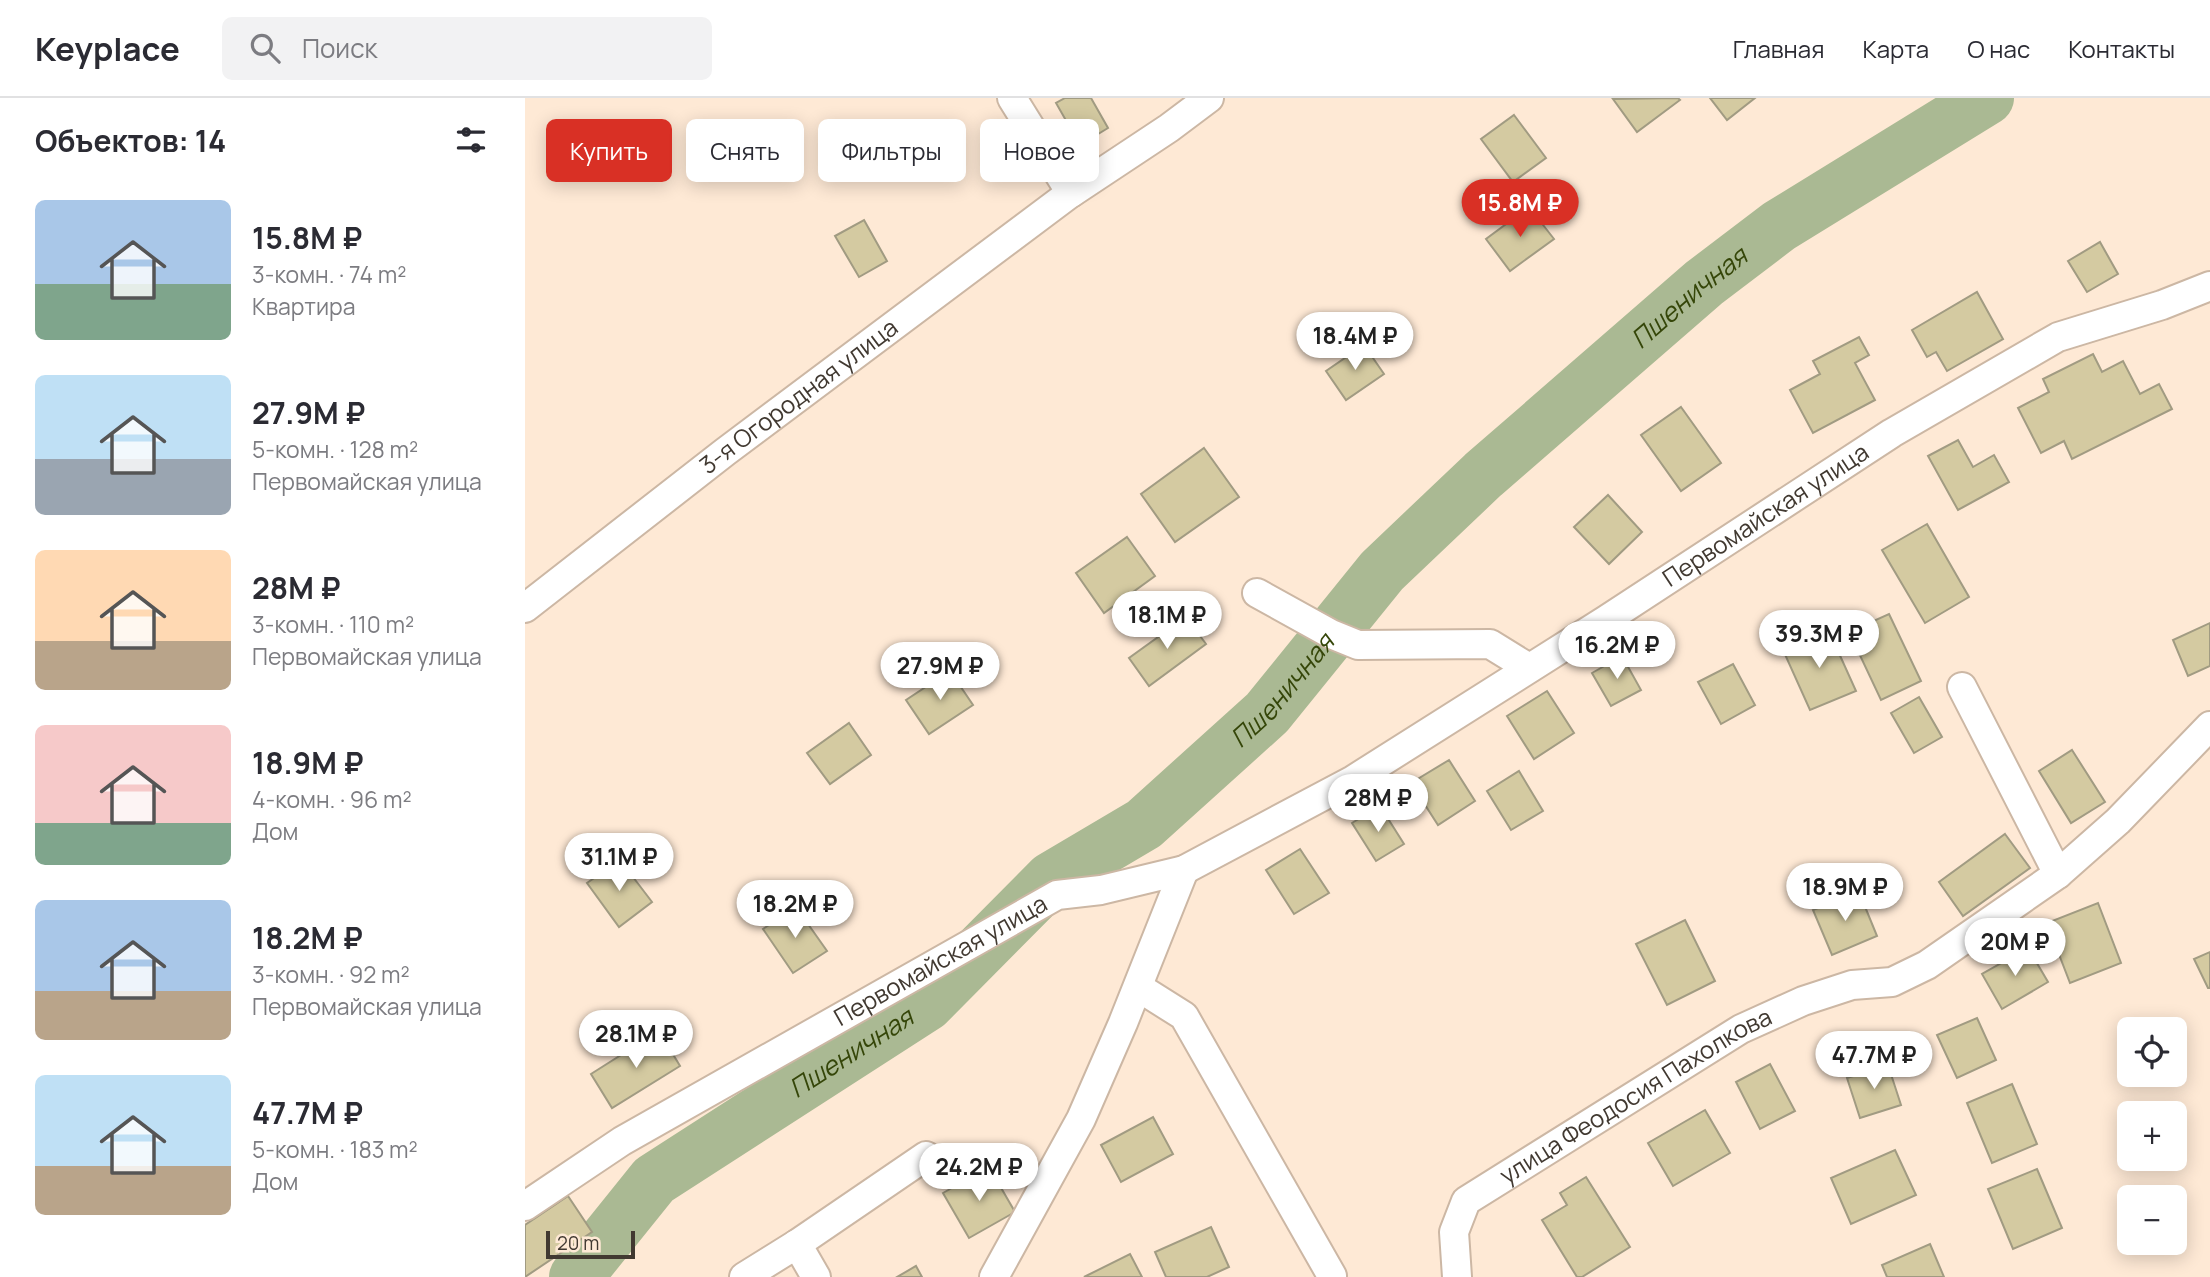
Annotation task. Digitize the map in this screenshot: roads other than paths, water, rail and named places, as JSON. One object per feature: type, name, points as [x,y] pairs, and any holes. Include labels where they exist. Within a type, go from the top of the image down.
[{"type":"street","points":[[1012,98],[1074,191]]},
{"type":"street","name":"3-я Огородная улица","points":[[525,608],[725,452],[1074,191],[1209,98]]},
{"type":"street","name":"Первомайская улица","points":[[525,1206],[622,1141],[1057,895],[1101,890],[1184,870],[1353,780],[1892,433],[2058,337],[2162,305],[2210,286]]},
{"type":"street","points":[[1257,593],[1331,634],[1358,645],[1490,644],[1529,668]]},
{"type":"street","points":[[1962,687],[2058,874]]},
{"type":"street","name":"улица Феодосия Пахолкова","points":[[1457,1275],[1454,1232],[1466,1201],[1741,1029],[1803,1001],[1852,985],[1892,982],[1927,965],[2058,874],[2119,821],[2210,726]]},
{"type":"street","points":[[994,1277],[1081,1119],[1138,987],[1184,870]]},
{"type":"street","points":[[1138,987],[1184,1016],[1332,1276]]},
{"type":"street","points":[[744,1277],[926,1156]]},
{"type":"street","points":[[797,1244],[817,1277]]},
{"type":"waterway","name":"Пшеничная","points":[[576,1277],[654,1180],[927,1004],[1051,879],[1144,824],[1267,713],[1382,571],[1483,475],[1704,283],[1779,226],[1987,98]]}]
